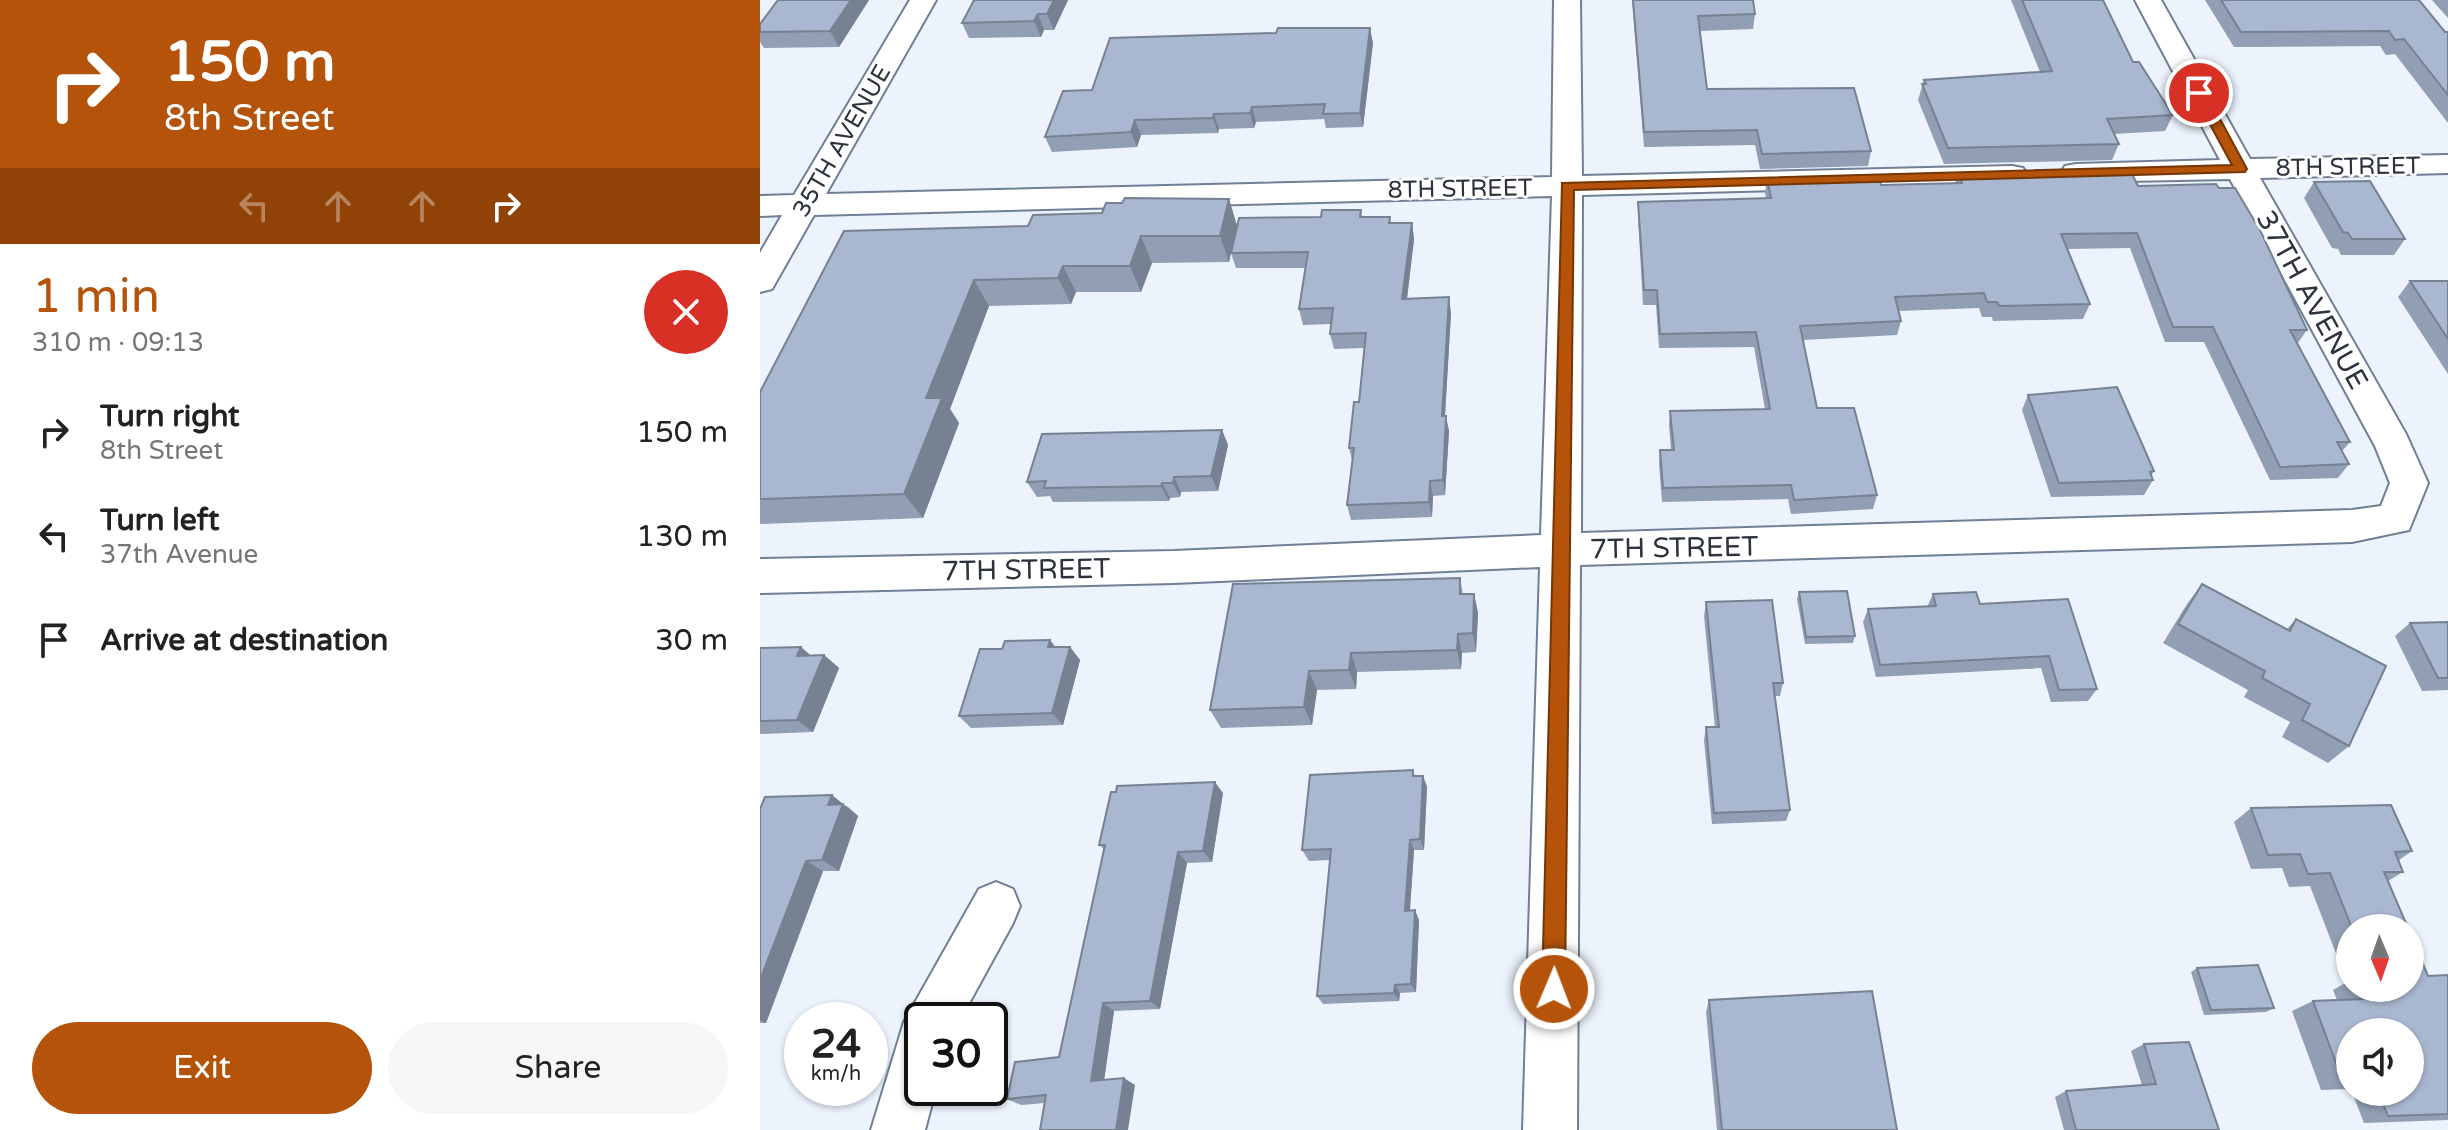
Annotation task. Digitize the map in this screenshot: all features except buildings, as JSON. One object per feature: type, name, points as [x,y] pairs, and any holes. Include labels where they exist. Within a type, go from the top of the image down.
[{"type":"street","name":"35TH AVENUE","points":[[760,281],[923,0]]},
{"type":"street","points":[[1550,1130],[1567,186],[1567,0]]},
{"type":"street","name":"37TH AVENUE","points":[[2148,0],[2393,444],[2409,483],[2395,519]]},
{"type":"street","name":"8TH STREET","points":[[760,206],[2448,164]]},
{"type":"street","name":"7TH STREET","points":[[760,576],[1174,567],[1561,550],[2321,527],[2395,519]]},
{"type":"street","points":[[942,1002],[996,906]]},
{"type":"street","points":[[898,1130],[904,1106]]},
{"type":"route","points":[[1554,989],[1567,186],[2241,169],[2199,93]]}]
